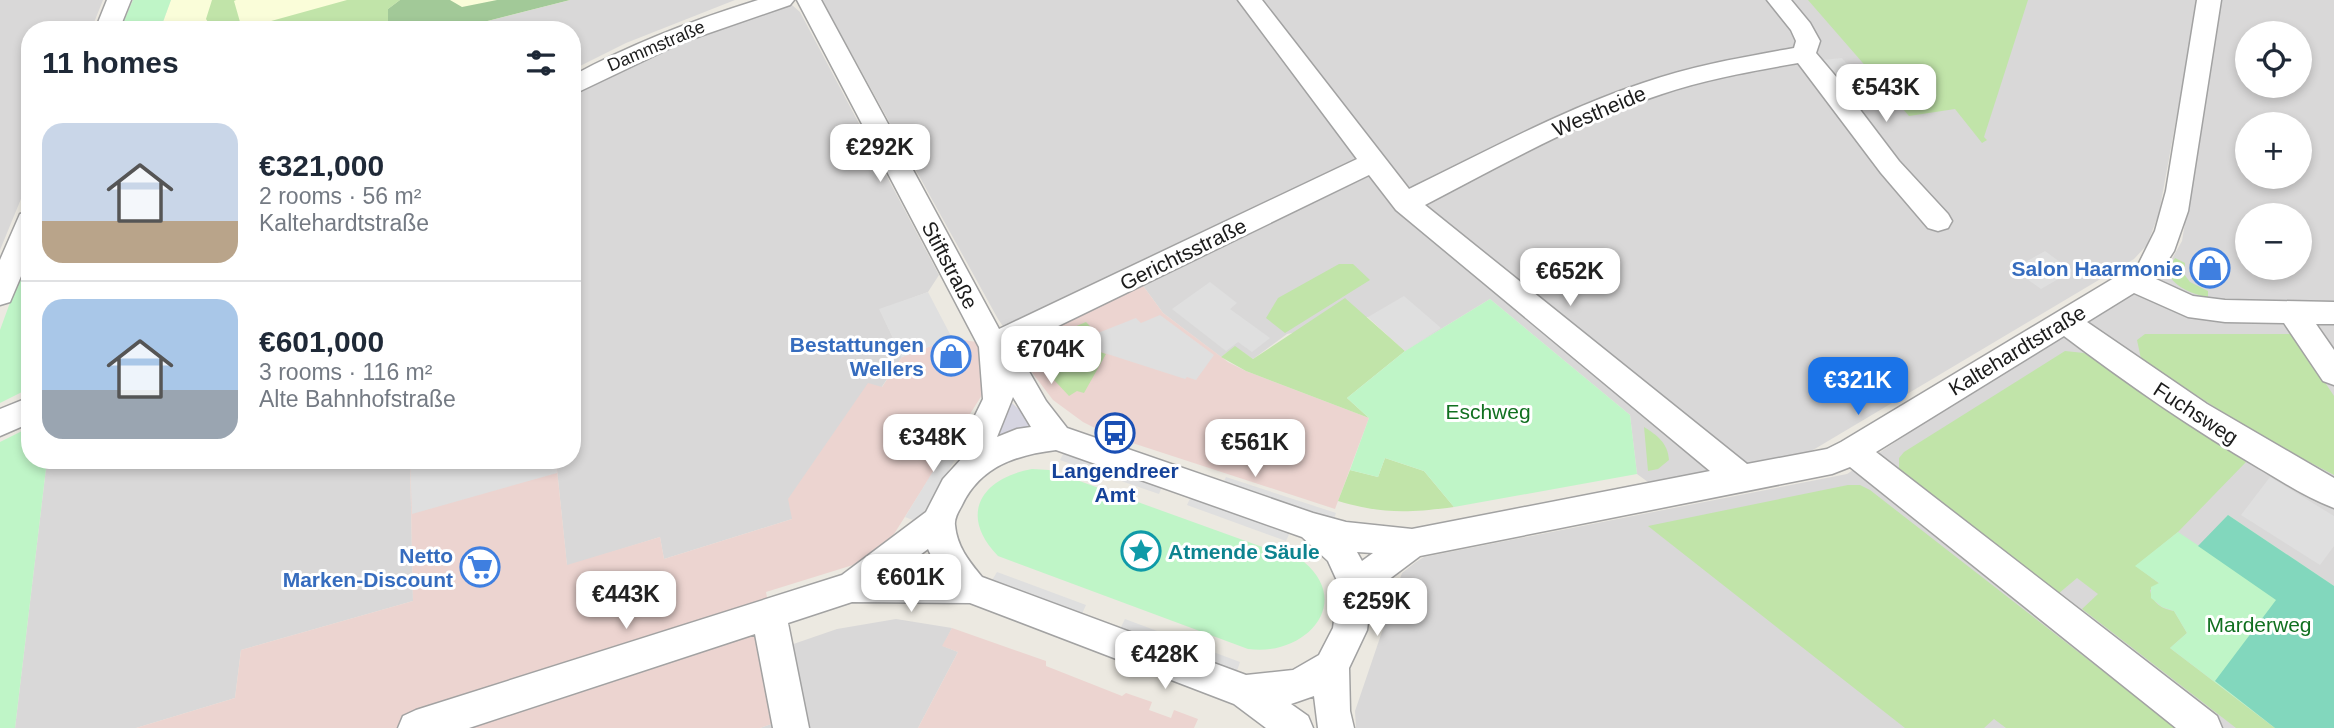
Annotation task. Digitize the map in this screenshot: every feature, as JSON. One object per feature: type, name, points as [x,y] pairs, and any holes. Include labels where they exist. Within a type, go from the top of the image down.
[{"type":"street","points":[[111,21],[119,0]]},
{"type":"street","name":"Dammstraße","points":[[581,82],[672,37],[782,0]]},
{"type":"street","name":"Stiftstraße","points":[[809,0],[993,345],[998,374],[998,399],[982,432],[979,461]]},
{"type":"street","points":[[1250,0],[1405,203],[1742,479]]},
{"type":"street","points":[[1779,0],[1802,28],[1808,41],[1804,54],[1845,104],[1845,108],[1890,167],[1938,221]]},
{"type":"street","name":"Kaltehardtstraße","points":[[1056,437],[1312,527],[1355,538],[1412,543],[1832,461],[2149,270],[2159,256],[2176,216],[2209,0]]},
{"type":"street","name":"Westheide","points":[[1405,203],[1563,124],[1616,102],[1704,74],[1804,54]]},
{"type":"street","name":"Gerichtsstraße","points":[[993,345],[1373,162]]},
{"type":"street","points":[[0,294],[21,243]]},
{"type":"street","points":[[2133,280],[2189,306],[2225,312],[2334,313]]},
{"type":"street","points":[[2292,312],[2334,373]]},
{"type":"street","name":"Fuchsweg","points":[[2065,321],[2196,415],[2334,494]]},
{"type":"street","name":"Stiftstraße","points":[[993,345],[1008,358],[1035,410],[1056,437]]},
{"type":"street","points":[[0,423],[21,413]]},
{"type":"street","points":[[852,587],[939,522],[954,489],[979,461],[1017,442],[1056,437]]},
{"type":"street","points":[[1852,451],[2204,728]]},
{"type":"street","points":[[939,522],[946,556],[970,588]]},
{"type":"street","points":[[1312,527],[1340,551],[1356,585],[1350,630],[1331,667],[1332,711],[1336,728]]},
{"type":"street","name":"Kaltehardtstraße","points":[[1356,585],[1412,543]]},
{"type":"street","points":[[416,728],[852,587],[970,588],[1247,692],[1294,728]]},
{"type":"street","points":[[769,614],[791,728]]},
{"type":"street","points":[[1247,692],[1298,686],[1331,667]]},
{"type":"shaded area","points":[[0,0],[103,0],[95,21],[21,21],[21,199],[0,250]]},
{"type":"shaded area","points":[[171,0],[570,0],[487,21],[163,21]]},
{"type":"shaded area","points":[[400,0],[450,0],[462,7],[497,0],[570,0],[487,21],[388,21],[388,9]]},
{"type":"shaded area","points":[[570,0],[735,0],[626,43],[581,66],[581,21],[487,21]]},
{"type":"shaded area","points":[[822,0],[2198,0],[2159,213],[2147,245],[2134,259],[1813,450],[1798,456],[1648,482],[1637,474],[1630,415],[1490,299],[1405,351],[1368,317],[1287,334],[1253,359],[1235,347],[1221,357],[1163,313],[1141,283],[1016,345],[998,319]]},
{"type":"shaded area","points":[[2222,0],[2334,0],[2334,728],[1356,728],[1355,711],[1402,573],[1424,557],[1847,474],[2101,306],[2168,266],[2182,241]]},
{"type":"shaded area","points":[[792,5],[800,12],[939,275],[928,292],[880,310],[902,357],[792,519],[664,559],[660,537],[567,566],[557,469],[581,469],[581,89],[672,43]]},
{"type":"shaded area","points":[[1842,58],[1874,98],[1855,100],[1823,60]]},
{"type":"shaded area","points":[[2045,251],[2072,271],[2041,289],[2013,269]]},
{"type":"shaded area","points":[[1210,282],[1237,303],[1230,309],[1270,338],[1252,352],[1238,342],[1226,351],[1172,309]]},
{"type":"shaded area","points":[[1141,283],[1163,313],[1228,362],[1369,418],[1335,509],[1111,436],[1083,422],[1053,400],[1015,350],[1016,345]]},
{"type":"shaded area","points":[[928,292],[952,338],[902,357],[879,309]]},
{"type":"shaded area","points":[[1404,296],[1441,328],[1405,351],[1368,317]]},
{"type":"shaded area","points":[[1160,315],[1214,355],[1196,380],[1187,377],[1185,379],[1092,349],[1085,338],[1136,318],[1141,323]]},
{"type":"shaded area","points":[[952,338],[976,342],[987,364],[989,375],[982,395],[894,534],[872,555],[853,565],[766,592],[789,718],[760,728],[136,728],[235,698],[241,650],[413,601],[410,469],[557,469],[567,565],[660,537],[664,559],[792,519],[788,499],[868,383],[882,387],[902,357]]},
{"type":"shaded area","points":[[1010,404],[1037,426],[995,436]]},
{"type":"shaded area","points":[[954,437],[966,441],[918,522],[905,517]]},
{"type":"shaded area","points":[[1065,450],[1163,484],[1159,494],[1060,460]]},
{"type":"shaded area","points":[[46,469],[410,469],[413,601],[241,650],[235,698],[136,728],[15,728]]},
{"type":"shaded area","points":[[410,469],[557,469],[557,473],[412,514]]},
{"type":"shaded area","points":[[1226,477],[1336,513],[1333,522],[1222,485]]},
{"type":"shaded area","points":[[2270,477],[2334,516],[2334,546],[2320,565],[2241,515]]},
{"type":"shaded area","points":[[1192,494],[1291,530],[1286,541],[1187,505]]},
{"type":"shaded area","points":[[997,572],[1086,605],[1081,616],[991,582]]},
{"type":"shaded area","points":[[896,619],[952,628],[943,646],[958,652],[918,728],[760,728],[789,718],[776,650],[837,629]]},
{"type":"shaded area","points":[[1125,619],[1240,662],[1236,674],[1119,631]]},
{"type":"shaded area","points":[[952,628],[1046,661],[1046,666],[1122,696],[1126,693],[1152,702],[1149,710],[1171,718],[1174,710],[1198,719],[1194,728],[918,728],[958,652],[942,646]]},
{"type":"green space","points":[[133,0],[171,0],[163,21],[124,21]]},
{"type":"green space","points":[[212,0],[236,0],[234,1],[240,21],[206,19]]},
{"type":"green space","points":[[347,0],[400,0],[388,9],[388,21],[271,21]]},
{"type":"green space","points":[[1808,0],[2028,0],[1984,137],[1987,140],[1982,143],[1955,109],[1909,116]]},
{"type":"green space","points":[[2175,258],[2185,263],[2184,274],[2190,282],[2208,291],[2208,298],[2174,282],[2167,271]]},
{"type":"green space","points":[[1339,264],[1353,264],[1370,280],[1285,333],[1266,318],[1278,298]]},
{"type":"green space","points":[[21,273],[21,392],[0,403],[0,330]]},
{"type":"green space","points":[[1345,298],[1405,351],[1347,398],[1369,418],[1246,371],[1221,357],[1235,346],[1253,359]]},
{"type":"green space","name":"Eschweg","points":[[1490,299],[1630,415],[1637,474],[1454,507],[1424,471],[1385,458],[1378,477],[1350,470],[1369,418],[1347,398],[1405,351]]},
{"type":"green space","points":[[1086,322],[1095,331],[1085,339],[1092,349],[1106,354],[1084,393],[1077,391],[1069,396],[1041,366],[1029,346]]},
{"type":"green space","points":[[2145,334],[2293,334],[2334,396],[2334,475],[2256,434],[2141,359],[2137,340]]},
{"type":"green space","points":[[2065,351],[2084,353],[2246,462],[2178,532],[2136,566],[2160,584],[2150,590],[2155,602],[2174,611],[2187,633],[2170,648],[2275,728],[2236,728],[2082,609],[2098,594],[2077,578],[2058,594],[1899,468],[1899,458],[1904,452]]},
{"type":"green space","points":[[1644,427],[1657,436],[1666,449],[1669,460],[1658,469],[1648,471]]},
{"type":"green space","points":[[21,432],[21,469],[46,469],[15,728],[0,728],[0,442]]},
{"type":"green space","points":[[1385,458],[1424,471],[1454,507],[1396,511],[1338,501],[1350,470],[1378,477]]},
{"type":"green space","points":[[1032,469],[1049,470],[1304,562],[1318,578],[1324,594],[1323,610],[1316,624],[1304,636],[1287,645],[1269,649],[1248,649],[998,556],[986,541],[979,526],[981,500],[988,490],[1000,481]]},
{"type":"green space","points":[[1848,485],[1860,485],[1870,490],[2176,728],[2006,728],[1994,719],[1984,728],[1905,728],[1648,526]]},
{"type":"green space","name":"Marderweg","points":[[2228,515],[2334,586],[2334,728],[2275,728],[2170,648],[2187,633],[2174,611],[2162,607],[2151,598],[2151,587],[2159,583],[2135,566],[2178,532],[2199,546]]},
{"type":"green space","name":"Marderweg","points":[[2228,515],[2334,586],[2334,728],[2275,728],[2215,681],[2276,600],[2198,546]]},
{"type":"place","name":"Salon Haarmonie","points":[[2210,268]]},
{"type":"place","name":"Bestattungen Wellers","points":[[951,356]]},
{"type":"place","name":"Langendreer Amt","points":[[1115,433]]},
{"type":"place","name":"Atmende Säule","points":[[1141,551]]},
{"type":"place","name":"Netto Marken-Discount","points":[[480,567]]}]
